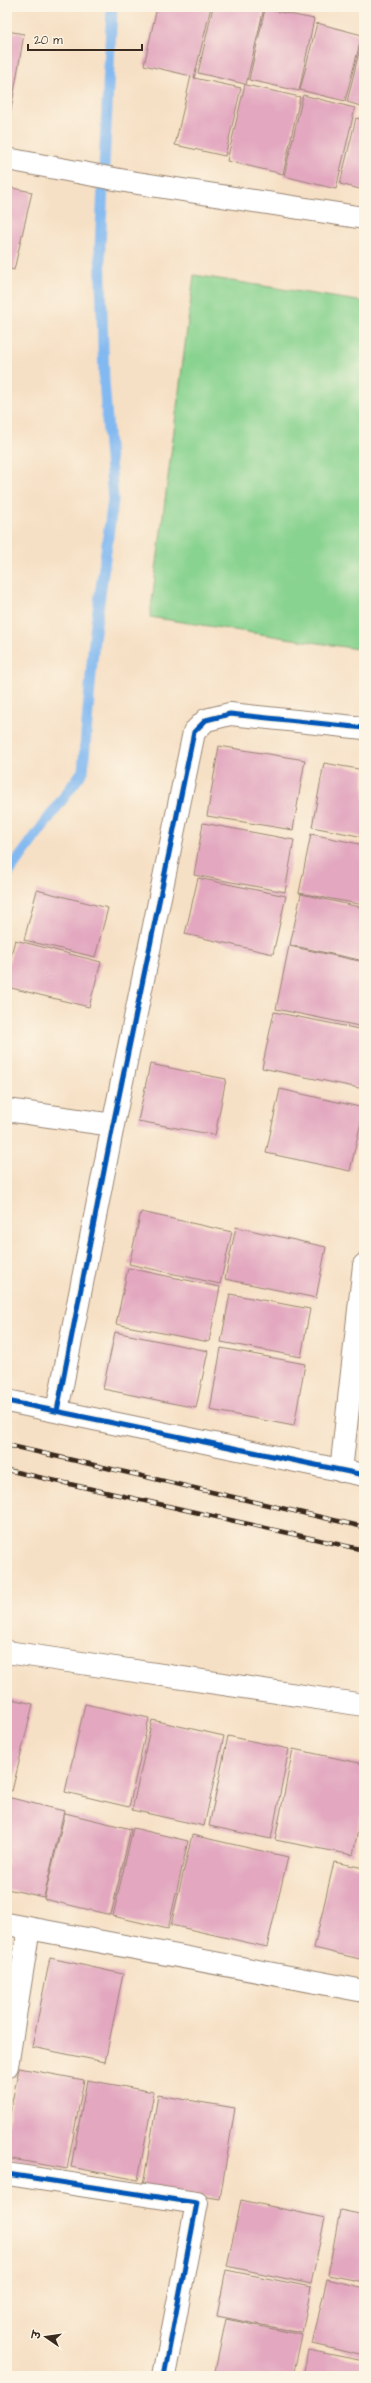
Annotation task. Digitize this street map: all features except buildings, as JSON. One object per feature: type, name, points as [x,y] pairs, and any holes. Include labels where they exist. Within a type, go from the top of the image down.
[{"type":"street","points":[[7,159],[131,182],[364,218]]},
{"type":"street","points":[[57,1411],[113,1125],[194,732],[206,720],[230,714],[364,728]]},
{"type":"street","points":[[7,1110],[113,1125]]},
{"type":"street","points":[[341,1471],[364,1265]]},
{"type":"street","points":[[7,1401],[364,1475]]},
{"type":"street","points":[[7,1652],[364,1705]]},
{"type":"street","points":[[7,1924],[364,1991]]},
{"type":"street","points":[[7,2066],[29,1928]]},
{"type":"street","points":[[7,2174],[198,2203],[164,2376]]},
{"type":"green space","points":[[194,275],[364,302],[364,650],[150,617]]},
{"type":"waterway","points":[[7,875],[83,771],[94,639],[113,500],[104,380],[100,247],[112,7]]},
{"type":"railway","points":[[7,1445],[364,1527]]},
{"type":"railway","points":[[7,1470],[364,1550]]},
{"type":"cycle path","points":[[57,1411],[113,1125],[194,732],[206,720],[230,714],[364,728]]},
{"type":"cycle path","points":[[7,1401],[364,1475]]},
{"type":"cycle path","points":[[7,2174],[197,2203],[164,2376]]}]
